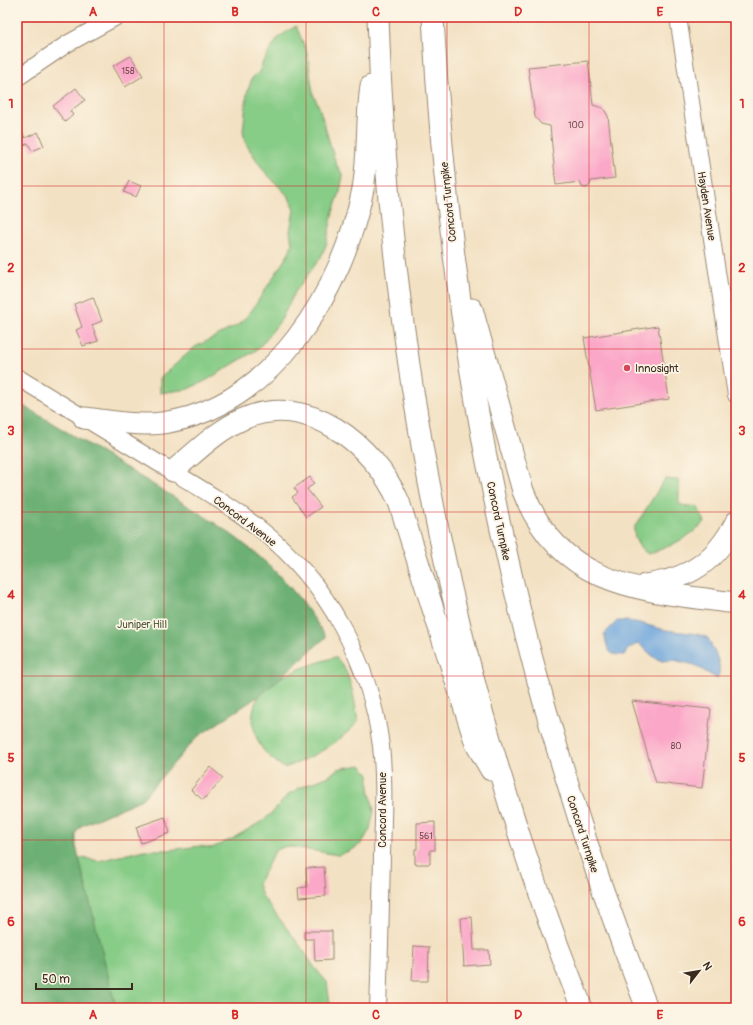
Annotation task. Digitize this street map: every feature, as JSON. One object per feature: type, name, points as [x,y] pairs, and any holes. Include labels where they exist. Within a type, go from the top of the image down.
[{"type":"highway","points":[[378,17],[384,132],[397,271],[424,455],[462,631],[510,805],[536,886],[582,1008]]},
{"type":"highway","name":"Concord Turnpike","points":[[434,17],[443,151],[455,262],[471,374],[486,458],[509,564],[536,676],[582,832],[613,920],[647,1008]]},
{"type":"highway","points":[[84,418],[147,424],[172,421],[199,414],[225,402],[248,387],[263,375],[288,348],[315,309],[328,286],[344,251],[354,222],[366,168],[368,108],[379,38]]},
{"type":"highway","points":[[455,262],[478,328],[518,476],[526,499],[536,519],[559,548],[576,563],[608,580],[636,586],[655,593],[736,603]]},
{"type":"highway","points":[[172,471],[231,425],[245,418],[268,412],[292,412],[315,418],[344,434],[365,450],[383,473],[399,502],[476,744],[510,805]]},
{"type":"highway","points":[[636,586],[674,580],[699,567],[716,552],[736,522]]},
{"type":"main road","points":[[17,78],[67,44],[116,17]]},
{"type":"main road","name":"Hayden Avenue","points":[[678,17],[736,395]]},
{"type":"main road","name":"Concord Avenue","points":[[17,377],[172,471],[250,522],[290,557],[308,577],[332,610],[360,664],[375,714],[383,769],[378,1008]]},
{"type":"green space","points":[[296,26],[307,52],[313,94],[319,107],[336,164],[343,175],[326,245],[321,257],[295,292],[281,320],[258,349],[207,380],[188,389],[160,393],[160,378],[195,347],[240,324],[252,310],[289,253],[292,244],[290,231],[294,210],[289,197],[264,171],[246,144],[243,132],[247,93],[252,78],[259,72],[263,61],[279,37]]},
{"type":"green space","name":"Juniper Hill","points":[[17,402],[202,515],[248,547],[269,565],[288,586],[307,609],[326,637],[262,694],[197,737],[142,799],[81,826],[76,833],[76,846],[116,1008],[17,1008]]},
{"type":"green space","points":[[665,479],[679,480],[679,504],[689,507],[697,506],[705,522],[692,533],[678,541],[648,554],[637,543],[634,528]]},
{"type":"green space","points":[[335,657],[340,662],[349,678],[354,696],[358,722],[342,737],[324,750],[284,768],[264,751],[258,741],[254,728],[253,712],[257,699],[266,688],[278,679],[307,666]]},
{"type":"green space","points":[[361,765],[369,775],[369,788],[374,811],[370,829],[362,843],[352,850],[338,855],[286,846],[275,851],[258,884],[262,896],[304,951],[314,967],[327,982],[330,1004],[326,1008],[17,1008],[17,846],[99,861],[144,850],[169,850],[200,846],[212,848],[232,839],[264,820],[288,795],[299,788],[329,776],[337,769]]},
{"type":"water","points":[[617,621],[635,622],[668,630],[697,634],[708,638],[719,663],[719,674],[717,679],[695,665],[674,660],[662,661],[655,658],[638,643],[627,650],[624,655],[611,653],[604,634]]},
{"type":"building","points":[[131,56],[143,76],[125,87],[113,66]]},
{"type":"building","points":[[588,61],[593,105],[603,108],[608,116],[615,178],[591,181],[587,188],[582,187],[580,182],[556,185],[550,126],[541,124],[535,117],[528,67]]},
{"type":"building","points":[[76,88],[85,100],[70,111],[73,115],[65,122],[53,106]]},
{"type":"building","points":[[19,124],[25,138],[38,132],[44,146],[32,151],[28,143],[17,150],[17,125]]},
{"type":"building","points":[[129,181],[141,186],[136,197],[124,192]]},
{"type":"building","points":[[93,297],[102,321],[92,325],[98,341],[83,346],[76,330],[82,327],[74,304]]},
{"type":"building","name":"Innosight","points":[[658,326],[669,399],[596,410],[584,338]]},
{"type":"building","points":[[310,477],[314,484],[307,489],[321,507],[306,517],[292,497],[298,493],[294,488]]},
{"type":"building","points":[[632,701],[711,709],[702,788],[656,783]]},
{"type":"building","points":[[210,767],[223,778],[203,800],[191,790]]},
{"type":"building","points":[[165,817],[170,833],[141,843],[136,827]]},
{"type":"building","points":[[435,822],[435,850],[430,850],[430,864],[415,864],[415,849],[417,849],[417,823]]},
{"type":"building","points":[[324,867],[326,896],[299,898],[298,888],[307,887],[306,868]]},
{"type":"building","points":[[472,917],[474,950],[489,950],[490,964],[464,966],[461,918]]},
{"type":"building","points":[[304,931],[332,931],[332,960],[315,961],[314,939],[304,939]]},
{"type":"building","points":[[414,946],[429,947],[428,981],[412,981]]},
{"type":"place","name":"Innosight","points":[[627,368]]}]
